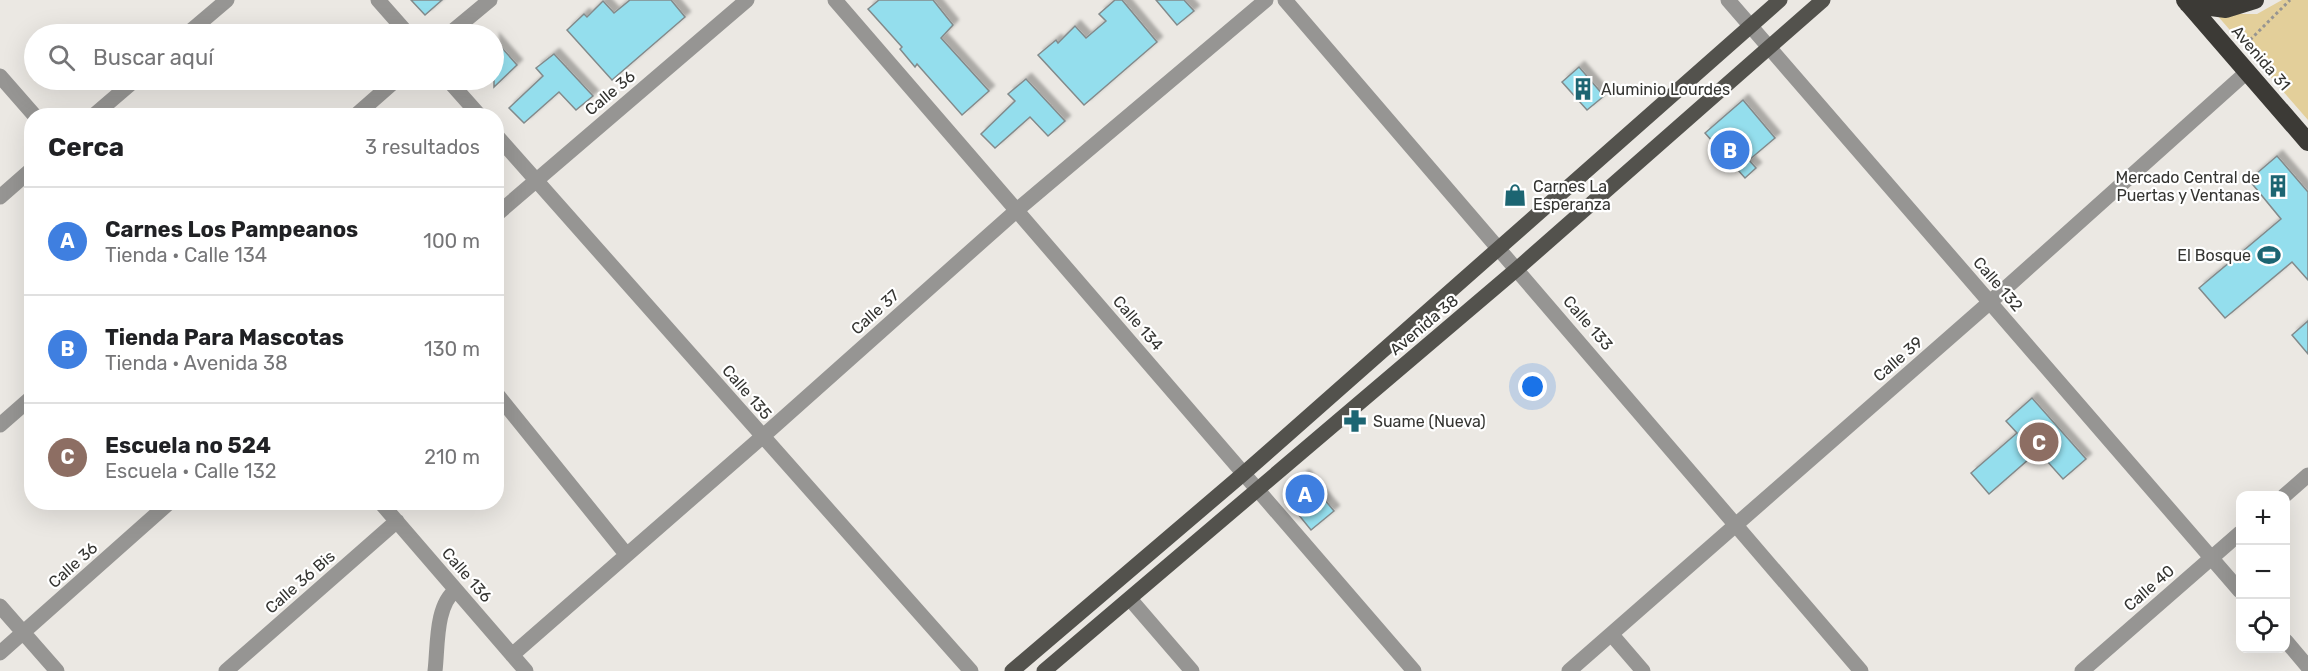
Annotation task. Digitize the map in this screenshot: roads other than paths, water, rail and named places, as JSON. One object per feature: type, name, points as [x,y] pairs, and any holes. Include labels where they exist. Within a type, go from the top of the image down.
[{"type":"highway","points":[[2187,2],[2226,9],[2255,0]]},
{"type":"highway","name":"Avenida 31","points":[[2187,2],[2308,141]]},
{"type":"main road","name":"Avenida 38","points":[[1012,671],[1243,474],[1780,0]]},
{"type":"main road","name":"Avenida 38","points":[[1044,671],[1517,269],[1823,0]]},
{"type":"street","points":[[199,24],[227,0]]},
{"type":"street","points":[[378,0],[399,24]]},
{"type":"street","points":[[460,24],[490,0]]},
{"type":"street","name":"Calle 36","points":[[504,208],[747,0]]},
{"type":"street","name":"Calle 134","points":[[835,0],[1413,671]]},
{"type":"street","name":"Calle 37","points":[[512,655],[1017,210],[1266,0]]},
{"type":"street","name":"Calle 133","points":[[1285,0],[1861,671]]},
{"type":"street","name":"Calle 132","points":[[1728,0],[1770,45],[1989,303],[2236,586]]},
{"type":"street","name":"Calle 39","points":[[1569,671],[1989,303],[2248,72]]},
{"type":"street","points":[[0,76],[28,108]]},
{"type":"street","points":[[102,108],[123,90]]},
{"type":"street","points":[[364,108],[385,90]]},
{"type":"street","points":[[457,90],[473,108]]},
{"type":"street","name":"Calle 135","points":[[504,144],[971,671]]},
{"type":"street","points":[[0,197],[24,176]]},
{"type":"street","points":[[504,403],[626,554]]},
{"type":"street","points":[[0,425],[24,404]]},
{"type":"street","points":[[2289,491],[2308,475]]},
{"type":"street","name":"Calle 36","points":[[0,653],[161,510]]},
{"type":"street","name":"Calle 136","points":[[387,510],[526,671]]},
{"type":"street","name":"Calle 36 Bis","points":[[226,671],[397,521]]},
{"type":"street","name":"Calle 40","points":[[2082,671],[2236,536]]},
{"type":"street","points":[[435,671],[443,610],[449,595],[456,590]]},
{"type":"street","points":[[1130,599],[1192,671]]},
{"type":"street","points":[[0,606],[57,671]]},
{"type":"street","points":[[1612,635],[1643,671]]},
{"type":"street","points":[[2290,646],[2308,666]]},
{"type":"place","name":"Aluminio Lourdes","points":[[1583,89]]},
{"type":"place","name":"Tienda Para Mascotas","points":[[1730,150]]},
{"type":"place","name":"Mercado Central de Puertas y Ventanas","points":[[2278,186]]},
{"type":"place","name":"Carnes La Esperanza","points":[[1515,195]]},
{"type":"place","name":"El Bosque","points":[[2269,255]]},
{"type":"place","name":"Suame (Nueva)","points":[[1355,421]]},
{"type":"place","name":"Escuela no 524","points":[[2039,442]]},
{"type":"place","name":"Carnes Los Pampeanos","points":[[1305,494]]}]
